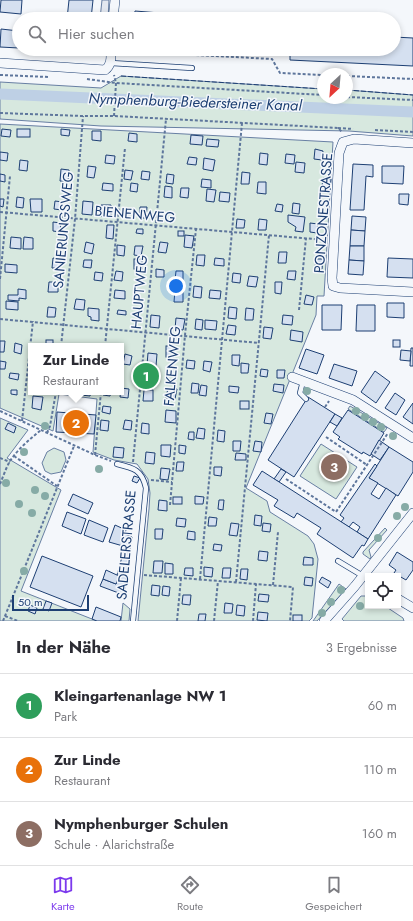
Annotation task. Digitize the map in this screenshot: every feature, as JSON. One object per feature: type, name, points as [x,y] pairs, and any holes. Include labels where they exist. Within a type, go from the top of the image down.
[{"type":"street","points":[[114,12],[115,0]]},
{"type":"street","points":[[0,63],[104,70],[109,65],[113,56]]},
{"type":"street","points":[[345,141],[413,142]]},
{"type":"street","name":"PONZONESTRASSE","points":[[345,141],[339,153],[332,278],[333,286],[340,288],[413,292]]},
{"type":"street","points":[[292,377],[345,396],[413,438]]},
{"type":"street","points":[[369,573],[413,513]]},
{"type":"street","points":[[324,621],[365,578]]},
{"type":"street","points":[[401,601],[413,608]]},
{"type":"lane","points":[[109,65],[192,68]]},
{"type":"lane","points":[[303,381],[300,394],[306,399]]},
{"type":"lane","name":"SADELERSTRASSE","points":[[118,464],[132,468],[141,474],[146,488],[146,504],[133,621]]},
{"type":"lane","points":[[338,561],[365,578]]},
{"type":"path","points":[[220,56],[272,59],[280,73],[317,75]]},
{"type":"path","points":[[109,65],[116,83],[114,116]]},
{"type":"path","points":[[0,75],[54,77]]},
{"type":"path","points":[[353,76],[413,79]]},
{"type":"path","points":[[85,79],[116,83],[317,95]]},
{"type":"path","points":[[353,97],[413,100]]},
{"type":"path","points":[[0,113],[114,116],[338,128],[345,141]]},
{"type":"path","name":"SANIERUNGSWEG","points":[[62,343],[75,219],[83,116]]},
{"type":"path","name":"HAUPTWEG","points":[[132,468],[166,119]]},
{"type":"path","points":[[200,579],[242,123]]},
{"type":"path","points":[[106,343],[125,148]]},
{"type":"path","points":[[0,279],[10,176]]},
{"type":"path","name":"BIENENWEG","points":[[0,212],[334,240]]},
{"type":"path","name":"FALKENWEG","points":[[170,504],[196,229]]},
{"type":"path","points":[[236,582],[269,235]]},
{"type":"path","points":[[299,310],[306,238]]},
{"type":"path","points":[[0,318],[259,343]]},
{"type":"path","points":[[31,343],[33,322]]},
{"type":"path","points":[[22,421],[28,367]]},
{"type":"path","points":[[47,433],[52,419],[56,395]]},
{"type":"path","points":[[95,456],[101,395]]},
{"type":"path","points":[[0,411],[95,456],[118,464]]},
{"type":"path","points":[[286,479],[336,512],[393,425]]},
{"type":"path","points":[[0,484],[14,456],[41,430]]},
{"type":"path","points":[[326,437],[367,465]]},
{"type":"path","points":[[4,621],[74,446]]},
{"type":"path","points":[[14,456],[58,486]]},
{"type":"path","points":[[0,458],[10,462]]},
{"type":"path","points":[[144,479],[172,482]]},
{"type":"path","points":[[273,585],[278,532]]},
{"type":"path","points":[[139,574],[293,587],[290,621]]},
{"type":"path","points":[[177,621],[181,578]]},
{"type":"path","points":[[214,621],[218,581]]},
{"type":"path","points":[[252,621],[256,584]]},
{"type":"path","points":[[6,616],[18,621]]},
{"type":"shaded area","points":[[102,0],[109,0],[108,12],[101,12]]},
{"type":"shaded area","points":[[121,76],[317,89],[317,104],[353,104],[353,90],[413,95],[413,136],[349,131],[101,126],[0,119],[0,82],[101,88]]},
{"type":"shaded area","points":[[0,124],[333,142],[324,296],[317,296],[316,315],[246,488],[267,501],[270,512],[308,536],[314,544],[318,559],[312,618],[309,621],[138,621],[149,509],[150,493],[148,479],[137,464],[114,460],[93,452],[97,399],[67,395],[124,395],[124,343],[28,343],[28,395],[59,395],[53,431],[0,408]]},
{"type":"shaded area","points":[[350,406],[387,428],[384,432],[348,409]]},
{"type":"shaded area","points":[[0,418],[28,430],[7,458],[61,490],[21,591],[97,621],[0,621]]},
{"type":"shaded area","points":[[321,444],[357,467],[336,499],[300,476]]},
{"type":"shaded area","points":[[54,448],[64,452],[66,460],[61,472],[51,474],[45,471],[42,463],[47,452]]},
{"type":"shaded area","points":[[385,528],[387,530],[369,550],[371,557],[370,559],[363,554],[363,552]]},
{"type":"shaded area","points":[[339,584],[346,589],[317,621],[313,621]]},
{"type":"shaded area","points":[[361,596],[365,596],[365,609],[390,609],[403,618],[404,621],[344,621],[342,619]]},
{"type":"shaded area","points":[[123,603],[130,609],[129,621],[121,621]]},
{"type":"building","points":[[1,0],[22,0],[21,12],[0,12]]},
{"type":"building","points":[[69,0],[93,0],[92,12],[68,12]]},
{"type":"building","points":[[1,29],[12,30],[12,48],[0,47]]},
{"type":"building","points":[[401,37],[413,38],[413,66],[290,60],[290,56],[401,56]]},
{"type":"building","points":[[2,129],[11,130],[10,137],[1,136]]},
{"type":"building","points":[[17,129],[30,129],[30,137],[17,137]]},
{"type":"building","points":[[61,129],[70,130],[69,136],[61,135]]},
{"type":"building","points":[[92,131],[101,131],[101,141],[92,140]]},
{"type":"building","points":[[129,133],[137,134],[137,142],[128,141]]},
{"type":"building","points":[[191,135],[203,136],[202,145],[190,144]]},
{"type":"building","points":[[207,139],[219,140],[218,147],[206,146]]},
{"type":"building","points":[[315,149],[323,151],[322,160],[314,159]]},
{"type":"building","points":[[0,152],[8,153],[7,161],[0,160]]},
{"type":"building","points":[[260,153],[268,154],[267,165],[259,164]]},
{"type":"building","points":[[286,154],[295,155],[294,164],[285,163]]},
{"type":"building","points":[[106,155],[115,156],[114,164],[105,163]]},
{"type":"building","points":[[189,157],[197,158],[196,165],[187,164]]},
{"type":"building","points":[[204,158],[215,160],[213,171],[203,169]]},
{"type":"building","points":[[20,160],[28,161],[27,171],[19,170]]},
{"type":"building","points":[[296,162],[305,163],[304,173],[295,172]]},
{"type":"building","points":[[353,164],[373,165],[373,177],[366,176],[364,210],[350,210]]},
{"type":"building","points":[[88,166],[96,167],[94,178],[87,177]]},
{"type":"building","points":[[382,166],[404,166],[403,184],[382,183]]},
{"type":"building","points":[[61,169],[69,170],[68,182],[60,181]]},
{"type":"building","points":[[125,170],[133,171],[131,180],[124,179]]},
{"type":"building","points":[[142,171],[150,172],[149,180],[141,179]]},
{"type":"building","points":[[242,172],[250,173],[249,184],[241,184]]},
{"type":"building","points":[[0,174],[5,175],[5,182],[0,181]]},
{"type":"building","points":[[167,174],[174,175],[173,184],[166,183]]},
{"type":"building","points":[[323,178],[331,179],[330,192],[325,191],[325,187],[322,187]]},
{"type":"building","points":[[202,179],[211,180],[211,188],[201,187]]},
{"type":"building","points":[[258,182],[266,182],[266,194],[257,193]]},
{"type":"building","points":[[103,183],[113,184],[113,191],[102,190]]},
{"type":"building","points":[[131,183],[138,184],[137,192],[130,191]]},
{"type":"building","points":[[165,186],[172,187],[172,198],[164,197]]},
{"type":"building","points":[[181,188],[189,188],[188,198],[180,197]]},
{"type":"building","points":[[207,189],[216,190],[214,202],[206,201]]},
{"type":"building","points":[[220,192],[230,193],[229,202],[219,201]]},
{"type":"building","points":[[399,194],[409,194],[408,205],[399,204]]},
{"type":"building","points":[[17,197],[24,198],[23,208],[16,207]]},
{"type":"building","points":[[0,199],[4,199],[3,207],[0,206]]},
{"type":"building","points":[[30,199],[42,199],[42,212],[31,212]]},
{"type":"building","points":[[55,201],[63,202],[62,210],[54,209]]},
{"type":"building","points":[[83,201],[93,202],[92,215],[82,214]]},
{"type":"building","points":[[293,203],[300,204],[299,214],[292,213]]},
{"type":"building","points":[[277,204],[283,205],[282,212],[275,211]]},
{"type":"building","points":[[101,205],[111,205],[111,217],[101,216]]},
{"type":"building","points":[[140,207],[147,207],[146,218],[139,218]]},
{"type":"building","points":[[121,211],[128,211],[127,217],[121,216]]},
{"type":"building","points":[[288,215],[305,217],[303,232],[295,231],[296,227],[288,222]]},
{"type":"building","points":[[352,216],[366,217],[365,231],[351,230]]},
{"type":"building","points":[[237,219],[245,220],[244,228],[236,228]]},
{"type":"building","points":[[259,219],[267,220],[266,230],[258,230]]},
{"type":"building","points":[[53,222],[61,223],[60,232],[53,231]]},
{"type":"building","points":[[310,223],[318,224],[317,233],[310,232]]},
{"type":"building","points":[[107,225],[114,225],[113,239],[106,238]]},
{"type":"building","points":[[137,229],[143,229],[143,234],[136,233]]},
{"type":"building","points":[[351,230],[365,231],[364,246],[350,246]]},
{"type":"building","points":[[178,231],[184,231],[184,236],[178,236]]},
{"type":"building","points":[[185,235],[194,236],[192,248],[184,247]]},
{"type":"building","points":[[11,237],[21,238],[21,249],[10,248]]},
{"type":"building","points":[[24,237],[33,238],[33,249],[23,249]]},
{"type":"building","points":[[86,242],[94,244],[92,254],[84,252]]},
{"type":"building","points":[[160,242],[168,243],[166,253],[158,252]]},
{"type":"building","points":[[117,245],[125,246],[124,256],[117,255]]},
{"type":"building","points":[[135,246],[143,246],[141,256],[134,255]]},
{"type":"building","points":[[350,246],[364,246],[364,261],[349,260]]},
{"type":"building","points":[[279,252],[287,252],[286,263],[278,263]]},
{"type":"building","points":[[197,255],[205,255],[204,266],[196,265]]},
{"type":"building","points":[[53,258],[60,259],[60,268],[52,268]]},
{"type":"building","points":[[215,258],[224,259],[224,266],[214,265]]},
{"type":"building","points":[[388,258],[413,259],[413,278],[387,277]]},
{"type":"building","points":[[134,259],[142,259],[142,269],[134,269]]},
{"type":"building","points":[[316,259],[323,259],[322,269],[315,268]]},
{"type":"building","points":[[84,260],[92,260],[91,268],[83,267]]},
{"type":"building","points":[[349,260],[364,261],[363,275],[348,274]]},
{"type":"building","points":[[5,264],[17,265],[17,273],[5,272]]},
{"type":"building","points":[[156,269],[164,270],[164,277],[156,277]]},
{"type":"building","points":[[116,271],[123,272],[122,281],[114,280]]},
{"type":"building","points":[[176,271],[183,271],[183,280],[175,280]]},
{"type":"building","points":[[288,271],[296,271],[295,280],[287,279]]},
{"type":"building","points":[[95,272],[103,273],[102,281],[94,280]]},
{"type":"building","points":[[233,273],[241,274],[240,283],[232,282]]},
{"type":"building","points":[[249,276],[258,277],[256,287],[247,286]]},
{"type":"building","points":[[49,282],[58,282],[58,292],[48,292]]},
{"type":"building","points":[[275,282],[282,282],[281,294],[275,293]]},
{"type":"building","points":[[194,286],[202,287],[201,298],[193,297]]},
{"type":"building","points":[[18,289],[26,290],[26,299],[19,298],[19,301],[8,300],[8,295],[18,295]]},
{"type":"building","points":[[115,290],[125,291],[125,299],[114,298]]},
{"type":"building","points":[[175,290],[183,291],[183,302],[174,302]]},
{"type":"building","points":[[210,290],[221,291],[220,299],[209,298]]},
{"type":"building","points":[[306,295],[314,297],[312,305],[304,304]]},
{"type":"building","points":[[76,299],[85,300],[84,310],[74,309]]},
{"type":"building","points":[[6,301],[18,302],[18,310],[6,309]]},
{"type":"building","points":[[387,303],[404,303],[404,318],[387,317]]},
{"type":"building","points":[[322,305],[342,305],[341,330],[322,330]]},
{"type":"building","points":[[357,305],[375,305],[375,331],[356,331]]},
{"type":"building","points":[[48,307],[56,308],[55,317],[47,317]]},
{"type":"building","points":[[229,307],[237,308],[236,319],[228,318]]},
{"type":"building","points":[[88,308],[99,309],[99,321],[91,320],[91,317],[88,316]]},
{"type":"building","points":[[246,308],[254,309],[253,320],[245,320]]},
{"type":"building","points":[[118,310],[126,311],[126,315],[117,314]]},
{"type":"building","points":[[151,315],[160,316],[159,328],[150,327]]},
{"type":"building","points":[[283,315],[293,316],[292,325],[282,324]]},
{"type":"building","points":[[176,318],[185,319],[183,330],[175,329]]},
{"type":"building","points":[[196,319],[203,320],[202,330],[195,329]]},
{"type":"building","points":[[205,320],[217,321],[216,330],[205,329]]},
{"type":"building","points":[[228,325],[236,326],[235,335],[226,334]]},
{"type":"building","points":[[264,327],[273,328],[271,339],[263,338]]},
{"type":"building","points":[[291,330],[303,332],[302,342],[290,340]]},
{"type":"building","points":[[46,340],[53,340],[53,343],[46,343]]},
{"type":"building","points":[[393,340],[400,340],[400,347],[393,347]]},
{"type":"building","points":[[0,341],[5,341],[4,352],[0,352]]},
{"type":"building","points":[[15,343],[22,345],[21,354],[14,352]]},
{"type":"building","points":[[166,346],[173,346],[173,357],[166,357]]},
{"type":"building","points":[[411,348],[413,348],[413,366],[410,366]]},
{"type":"building","points":[[306,349],[324,355],[317,374],[299,368]]},
{"type":"building","points":[[401,350],[411,351],[410,361],[400,360]]},
{"type":"building","points":[[148,353],[157,354],[156,366],[147,365]]},
{"type":"building","points":[[125,354],[132,356],[130,365],[124,364]]},
{"type":"building","points":[[232,355],[240,355],[239,366],[232,365]]},
{"type":"building","points":[[187,360],[195,361],[194,369],[186,368]]},
{"type":"building","points":[[0,361],[6,362],[5,369],[0,369]]},
{"type":"building","points":[[204,361],[212,362],[210,372],[203,370]]},
{"type":"building","points":[[241,363],[249,364],[248,373],[241,373]]},
{"type":"building","points":[[334,364],[357,371],[352,386],[329,378]]},
{"type":"building","points":[[261,369],[268,370],[267,377],[260,376]]},
{"type":"building","points":[[277,370],[285,370],[284,378],[277,378]]},
{"type":"building","points":[[375,371],[390,382],[376,403],[361,392]]},
{"type":"building","points":[[10,373],[19,374],[18,380],[9,378]]},
{"type":"building","points":[[192,383],[199,384],[198,393],[191,393]]},
{"type":"building","points":[[274,384],[284,385],[283,393],[273,391]]},
{"type":"building","points":[[201,385],[207,386],[206,396],[199,395]]},
{"type":"building","points":[[229,386],[239,387],[238,393],[229,392]]},
{"type":"building","points":[[124,388],[129,389],[128,398],[120,397],[120,395],[124,395]]},
{"type":"building","points":[[168,388],[177,389],[175,399],[166,398]]},
{"type":"building","points":[[11,390],[17,390],[17,395],[11,394]]},
{"type":"building","points":[[144,390],[153,390],[153,401],[143,401]]},
{"type":"building","points":[[395,393],[405,400],[396,415],[385,408]]},
{"type":"building","points":[[33,396],[43,397],[41,410],[32,408]]},
{"type":"building","points":[[308,397],[335,414],[294,477],[268,460]]},
{"type":"building","points":[[240,401],[249,401],[249,409],[240,409]]},
{"type":"building","points":[[413,403],[413,424],[403,417]]},
{"type":"building","points":[[103,406],[111,407],[110,414],[102,412]]},
{"type":"building","points":[[166,410],[176,411],[176,423],[165,422]]},
{"type":"building","points":[[348,410],[384,433],[370,456],[363,452],[362,454],[338,439],[340,437],[333,432]]},
{"type":"building","points":[[57,412],[96,415],[94,434],[56,432]]},
{"type":"building","points":[[266,413],[273,414],[271,424],[264,423]]},
{"type":"building","points":[[335,414],[342,418],[337,426],[330,422]]},
{"type":"building","points":[[101,420],[109,421],[108,431],[100,430]]},
{"type":"building","points":[[125,420],[132,421],[131,430],[123,429]]},
{"type":"building","points":[[8,423],[16,427],[14,433],[5,429]]},
{"type":"building","points":[[142,423],[149,424],[149,434],[141,433]]},
{"type":"building","points":[[198,428],[205,429],[204,439],[196,438]]},
{"type":"building","points":[[218,430],[225,431],[224,442],[217,441]]},
{"type":"building","points":[[189,432],[194,432],[194,440],[188,439]]},
{"type":"building","points":[[379,440],[389,447],[380,460],[371,454]]},
{"type":"building","points":[[233,441],[241,441],[240,451],[233,451]]},
{"type":"building","points":[[255,441],[262,442],[261,452],[253,451]]},
{"type":"building","points":[[161,445],[171,445],[170,457],[161,456]]},
{"type":"building","points":[[179,445],[186,446],[185,454],[179,453]]},
{"type":"building","points":[[114,447],[124,448],[123,458],[113,457]]},
{"type":"building","points":[[389,447],[413,462],[413,472],[398,496],[369,478]]},
{"type":"building","points":[[146,452],[155,453],[154,464],[145,463]]},
{"type":"building","points":[[236,453],[246,454],[246,460],[235,460]]},
{"type":"building","points":[[177,462],[184,462],[183,471],[176,471]]},
{"type":"building","points":[[375,464],[377,466],[369,478],[378,483],[371,494],[379,499],[386,488],[396,495],[368,539],[357,532],[360,527],[353,522],[349,527],[341,522],[344,518],[340,515]]},
{"type":"building","points":[[214,467],[222,467],[221,476],[214,475]]},
{"type":"building","points":[[161,468],[170,469],[168,480],[160,479]]},
{"type":"building","points":[[281,469],[286,472],[279,482],[274,479]]},
{"type":"building","points":[[262,471],[368,539],[364,546],[362,545],[353,558],[317,534],[321,528],[297,513],[294,518],[274,506],[278,500],[253,485]]},
{"type":"building","points":[[134,476],[140,478],[137,483],[132,481]]},
{"type":"building","points":[[73,494],[93,503],[88,514],[68,505]]},
{"type":"building","points":[[195,496],[204,497],[203,504],[195,504]]},
{"type":"building","points":[[173,497],[182,497],[182,504],[173,504]]},
{"type":"building","points":[[159,500],[167,501],[167,511],[158,510]]},
{"type":"building","points":[[219,500],[224,500],[223,510],[218,509]]},
{"type":"building","points":[[67,512],[86,519],[81,534],[62,526]]},
{"type":"building","points":[[255,515],[262,516],[261,526],[254,525]]},
{"type":"building","points":[[209,517],[217,518],[216,526],[208,526]]},
{"type":"building","points":[[177,518],[186,519],[185,527],[176,526]]},
{"type":"building","points":[[89,520],[108,528],[103,542],[84,535]]},
{"type":"building","points":[[231,523],[239,524],[237,536],[229,535]]},
{"type":"building","points":[[263,523],[271,524],[270,532],[262,531]]},
{"type":"building","points":[[115,525],[126,530],[125,534],[132,537],[130,548],[109,542]]},
{"type":"building","points":[[155,529],[163,529],[162,539],[155,539]]},
{"type":"building","points":[[188,531],[195,532],[195,540],[187,539]]},
{"type":"building","points":[[214,544],[222,545],[221,551],[213,550]]},
{"type":"building","points":[[125,546],[130,548],[124,595],[100,586],[103,579],[116,584]]},
{"type":"building","points":[[259,551],[268,552],[267,561],[258,560]]},
{"type":"building","points":[[397,552],[413,562],[413,570],[406,580],[401,577],[401,573],[394,573],[396,570],[389,565]]},
{"type":"building","points":[[42,556],[93,576],[81,607],[30,587]]},
{"type":"building","points":[[304,557],[313,558],[313,565],[303,565]]},
{"type":"building","points":[[154,561],[163,561],[162,573],[153,573]]},
{"type":"building","points":[[165,563],[173,564],[173,574],[165,574]]},
{"type":"building","points":[[204,567],[213,568],[212,577],[204,576]]},
{"type":"building","points":[[185,568],[193,568],[193,576],[184,575]]},
{"type":"building","points":[[223,568],[231,568],[230,578],[222,578]]},
{"type":"building","points":[[241,569],[248,569],[247,580],[240,579]]},
{"type":"building","points":[[106,570],[119,576],[116,584],[103,579]]},
{"type":"building","points":[[305,577],[313,578],[312,586],[304,585]]},
{"type":"building","points":[[322,577],[331,582],[328,588],[319,582]]},
{"type":"building","points":[[152,585],[160,586],[159,596],[151,595]]},
{"type":"building","points":[[163,586],[170,587],[169,596],[162,595]]},
{"type":"building","points":[[259,594],[269,595],[268,602],[258,601]]},
{"type":"building","points":[[183,595],[191,595],[190,605],[182,604]]},
{"type":"building","points":[[46,601],[52,603],[49,611],[43,609]]},
{"type":"building","points":[[225,603],[233,604],[232,613],[224,613]]},
{"type":"building","points":[[30,605],[37,608],[35,614],[28,611]]},
{"type":"building","points":[[237,605],[245,606],[244,616],[236,615]]},
{"type":"building","points":[[96,607],[121,617],[120,621],[97,621],[92,619]]},
{"type":"building","points":[[258,612],[268,613],[267,621],[257,620]]},
{"type":"building","points":[[199,614],[206,614],[205,621],[198,621]]},
{"type":"building","points":[[293,615],[302,615],[302,621],[293,621]]},
{"type":"waterway","name":"Nymphenburg-Biedersteiner Kanal","points":[[0,94],[413,112]]},
{"type":"fence","points":[[121,76],[317,89]]},
{"type":"fence","points":[[353,90],[413,95]]},
{"type":"place","name":"Kleingartenanlage NW 1","points":[[146,376]]},
{"type":"place","name":"Zur Linde","points":[[76,423]]},
{"type":"place","name":"Nymphenburger Schulen","points":[[334,467]]}]
